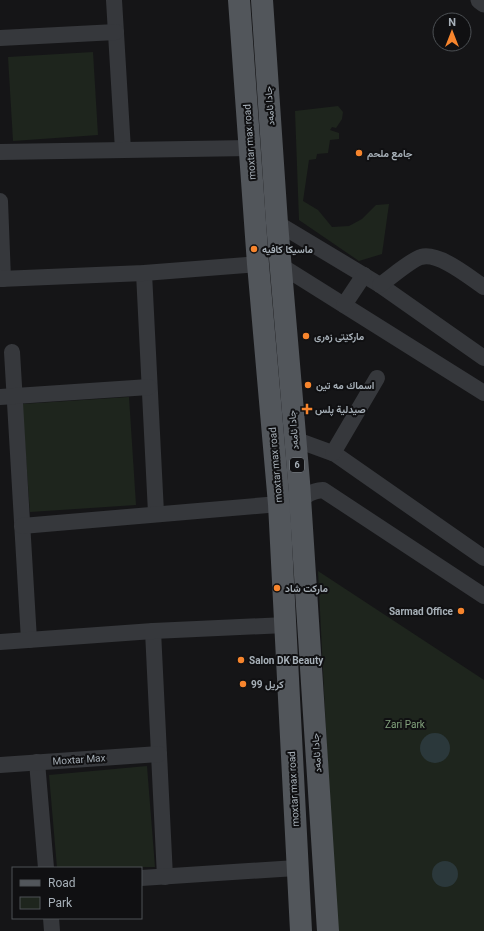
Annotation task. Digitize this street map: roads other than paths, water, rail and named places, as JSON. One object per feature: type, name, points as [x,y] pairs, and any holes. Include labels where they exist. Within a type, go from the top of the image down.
[{"type":"main road","name":"moxtar max road","points":[[239,0],[258,264],[278,504],[286,625],[296,868],[301,931]]},
{"type":"main road","name":"جادا ئامەد","points":[[262,0],[280,265],[300,502],[328,931]]},
{"type":"street","points":[[114,0],[124,150]]},
{"type":"street","points":[[480,0],[484,3]]},
{"type":"street","points":[[0,38],[116,32]]},
{"type":"street","points":[[0,152],[250,148]]},
{"type":"street","points":[[0,201],[2,279],[144,273],[258,264]]},
{"type":"street","points":[[277,223],[380,285],[484,358]]},
{"type":"street","points":[[380,285],[421,257],[434,257],[446,262],[484,286]]},
{"type":"street","points":[[280,265],[484,393]]},
{"type":"street","points":[[144,273],[156,513]]},
{"type":"street","points":[[344,305],[364,275]]},
{"type":"street","points":[[12,352],[7,396],[22,526],[29,640]]},
{"type":"street","points":[[333,453],[377,378]]},
{"type":"street","points":[[7,396],[149,387]]},
{"type":"street","points":[[294,439],[333,453],[484,558]]},
{"type":"street","points":[[300,502],[311,492],[323,490],[484,596]]},
{"type":"street","points":[[22,526],[156,513],[278,504]]},
{"type":"street","points":[[0,642],[153,631],[286,625]]},
{"type":"street","points":[[153,631],[166,877]]},
{"type":"street","name":"Moxtar Max","points":[[0,765],[159,754]]},
{"type":"street","points":[[37,762],[46,867]]},
{"type":"street","points":[[142,878],[296,868]]},
{"type":"street","points":[[51,919],[52,931]]},
{"type":"place","name":"جامع ملحم","points":[[359,153]]},
{"type":"place","name":"ماسيكا كافيه","points":[[254,249]]},
{"type":"place","name":"مارکێتی زەری","points":[[306,336]]},
{"type":"place","name":"اسماك مه تين","points":[[308,385]]},
{"type":"place","name":"صيدلية پلس","points":[[307,409]]},
{"type":"place","name":"ماركت شاد","points":[[277,588]]},
{"type":"place","name":"Sarmad Office","points":[[461,611]]},
{"type":"place","name":"Salon DK Beauty","points":[[241,660]]},
{"type":"place","name":"99 كريل","points":[[243,684]]},
{"type":"park label","name":"Zari Park","points":[[405,724]]}]
